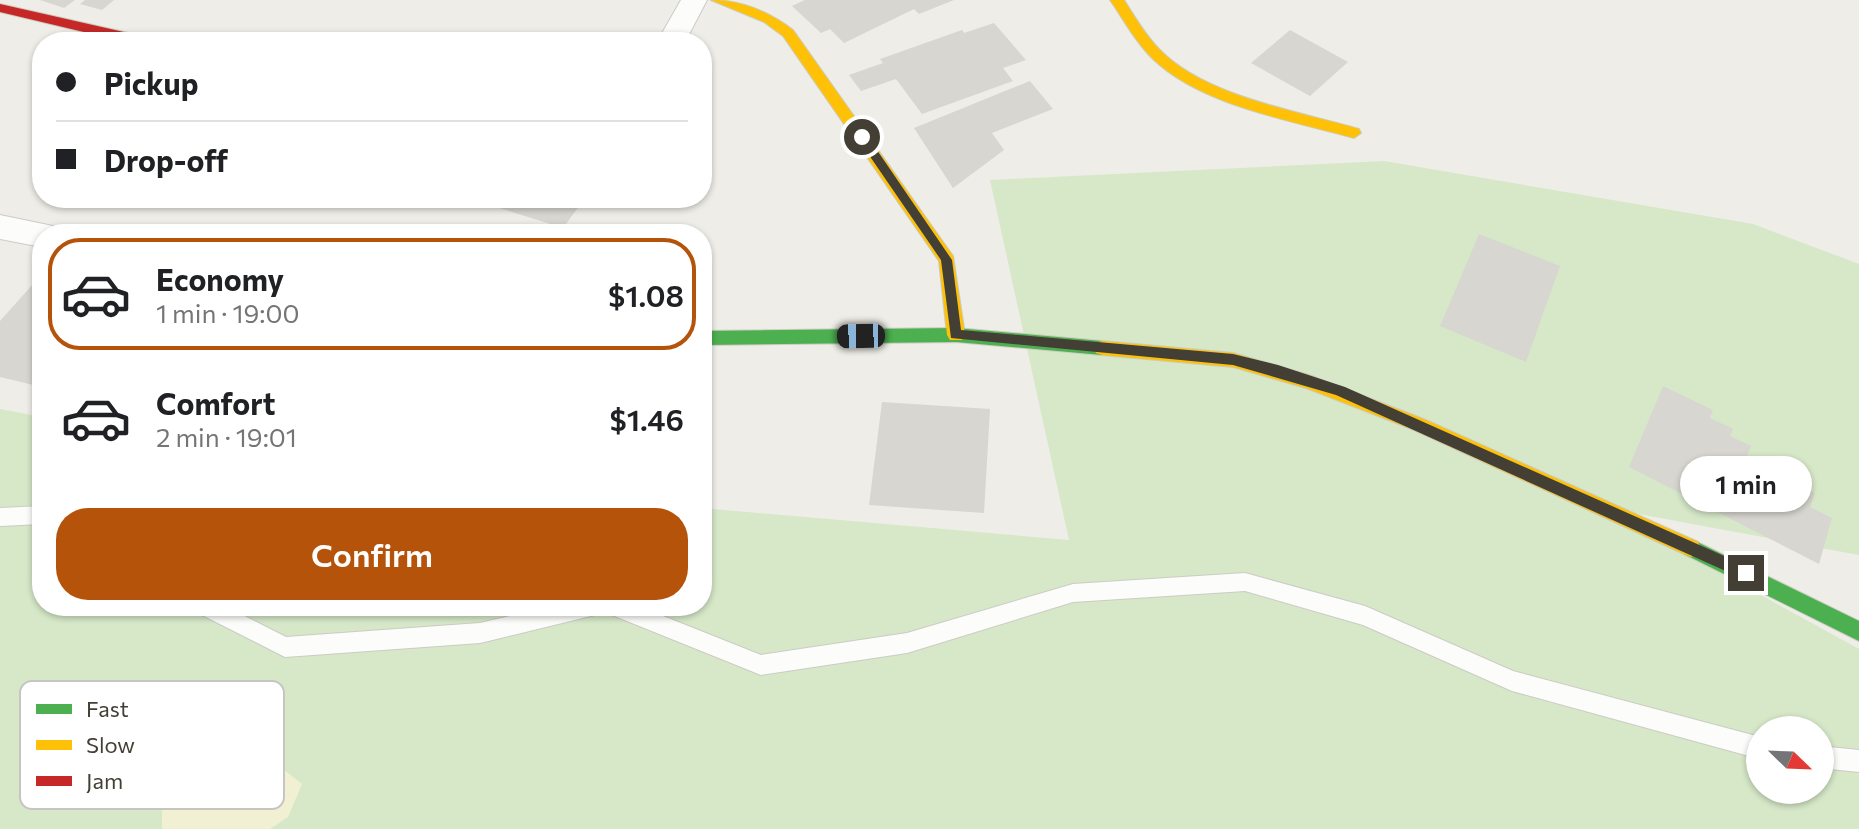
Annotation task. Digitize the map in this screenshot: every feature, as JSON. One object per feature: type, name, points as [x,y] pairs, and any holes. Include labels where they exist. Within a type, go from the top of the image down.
[{"type":"street","points":[[676,32],[694,0]]},
{"type":"street","points":[[718,0],[769,19],[788,33],[798,46],[947,260],[956,335]]},
{"type":"street","points":[[1117,0],[1159,58],[1174,70],[1210,86],[1354,133]]},
{"type":"street","points":[[0,8],[103,32]]},
{"type":"street","points":[[0,227],[32,233]]},
{"type":"street","points":[[712,338],[956,335],[1233,360],[1278,370],[1340,391],[1458,442],[1746,573],[1859,631]]},
{"type":"lane","points":[[0,517],[32,515]]},
{"type":"lane","points":[[639,616],[761,665],[907,643],[1073,593],[1245,582],[1365,616],[1512,681],[1746,744]]},
{"type":"lane","points":[[225,616],[285,647],[480,633],[552,616]]},
{"type":"lane","points":[[1834,758],[1859,761]]},
{"type":"green space","points":[[1384,161],[1753,224],[1859,264],[1859,555],[1601,507],[1859,649],[1859,829],[0,829],[0,409],[32,415],[32,616],[712,616],[712,509],[1069,540],[990,180]]},
{"type":"sand","points":[[284,770],[302,784],[288,817],[270,829],[162,829],[162,809],[284,809]]},
{"type":"building","points":[[40,0],[75,0],[64,8]]},
{"type":"building","points":[[85,0],[114,0],[102,10],[80,4]]},
{"type":"building","points":[[805,0],[954,0],[919,14],[914,9],[844,43],[830,29],[821,33],[792,6]]},
{"type":"building","points":[[994,23],[1026,60],[1003,68],[1013,81],[922,114],[896,79],[861,91],[849,75],[883,63],[880,59],[962,30],[964,33]]},
{"type":"building","points":[[1290,30],[1348,62],[1310,96],[1251,63]]},
{"type":"building","points":[[1030,81],[1053,109],[992,133],[1004,150],[953,188],[914,128]]},
{"type":"building","points":[[500,208],[578,208],[566,224],[550,224]]},
{"type":"building","points":[[1479,234],[1560,266],[1526,362],[1440,326]]},
{"type":"building","points":[[32,285],[32,385],[0,377],[0,321]]},
{"type":"building","points":[[1663,386],[1713,410],[1710,418],[1733,429],[1730,436],[1751,446],[1746,459],[1815,493],[1810,507],[1832,518],[1819,564],[1629,467]]},
{"type":"building","points":[[882,402],[990,409],[984,513],[869,505]]},
{"type":"traffic: fast","points":[[712,338],[956,335],[1102,348]]},
{"type":"traffic: fast","points":[[1691,548],[1859,631]]},
{"type":"traffic: slow","points":[[718,0],[769,19],[788,33],[947,260],[956,335]]},
{"type":"traffic: slow","points":[[1117,0],[1149,47],[1182,74],[1228,96],[1354,133]]},
{"type":"traffic: slow","points":[[1102,348],[1233,360],[1309,382],[1420,425],[1691,548]]},
{"type":"traffic: jam","points":[[0,8],[103,32]]},
{"type":"route","points":[[862,137],[947,260],[956,335],[1233,360],[1278,370],[1340,391],[1429,429],[1746,573]]}]
